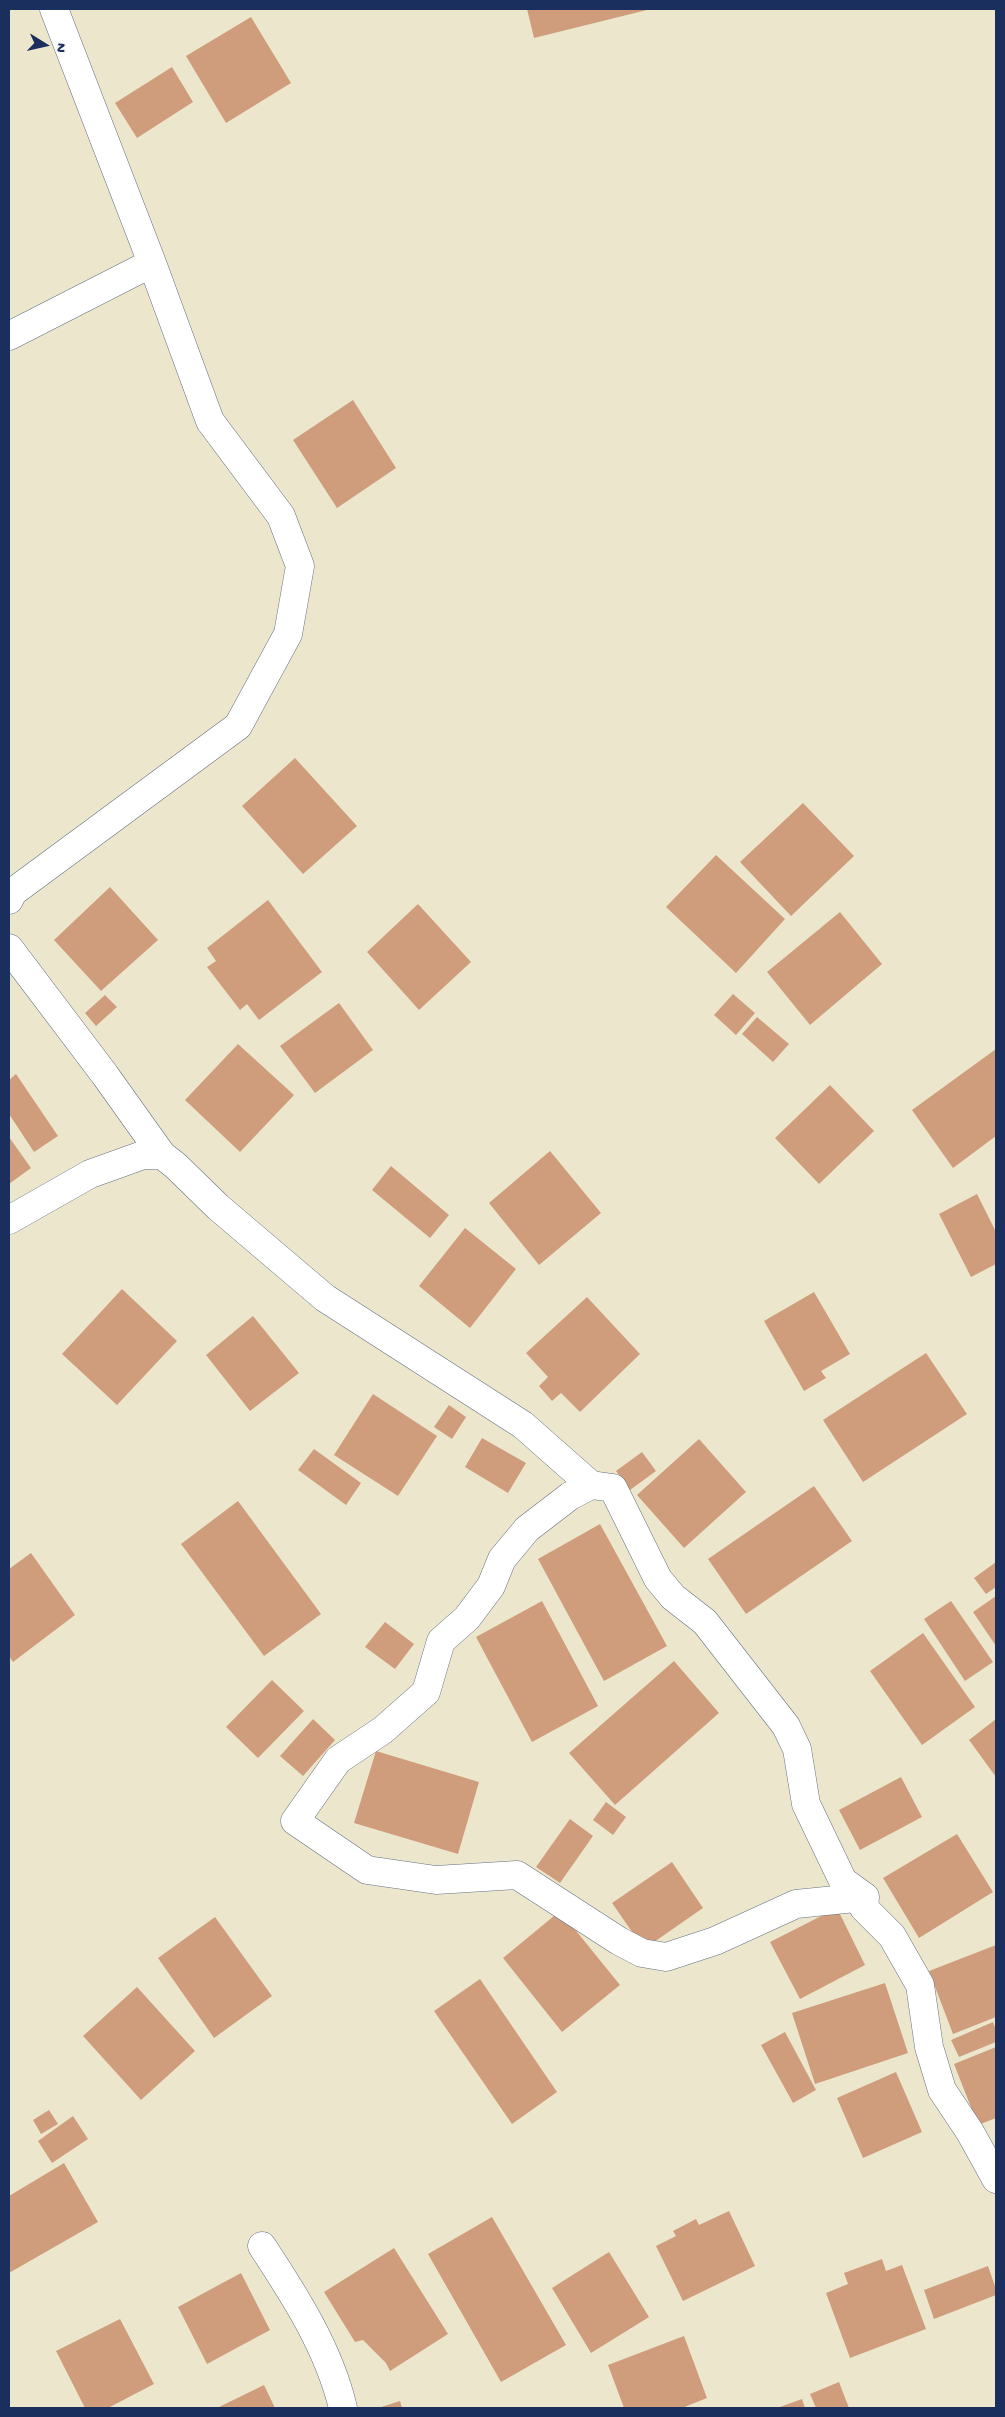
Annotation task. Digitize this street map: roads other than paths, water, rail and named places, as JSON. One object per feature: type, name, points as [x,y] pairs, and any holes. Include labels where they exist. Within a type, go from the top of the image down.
[{"type":"street","points":[[9,900],[13,892],[238,726],[288,634],[300,566],[281,516],[210,421],[152,263],[54,9]]},
{"type":"street","points":[[9,336],[152,263]]},
{"type":"street","points":[[9,948],[162,1155],[218,1207],[324,1298],[522,1425],[591,1485],[612,1488],[658,1579],[673,1596],[705,1622],[786,1726],[797,1750],[806,1804],[843,1881],[865,1897]]},
{"type":"street","points":[[9,1220],[90,1174],[143,1155],[162,1155]]},
{"type":"street","points":[[591,1485],[570,1496],[527,1529],[502,1559],[491,1586],[467,1618],[441,1641],[426,1692],[383,1730],[338,1760],[295,1821],[367,1870],[436,1880],[517,1875],[585,1921],[627,1945],[642,1953],[666,1957],[715,1941],[796,1904],[865,1897]]},
{"type":"street","points":[[865,1897],[864,1908],[892,1936],[920,1985],[929,2047],[942,2090],[970,2132],[996,2179]]},
{"type":"street","points":[[262,2246],[303,2310],[343,2408]]}]
